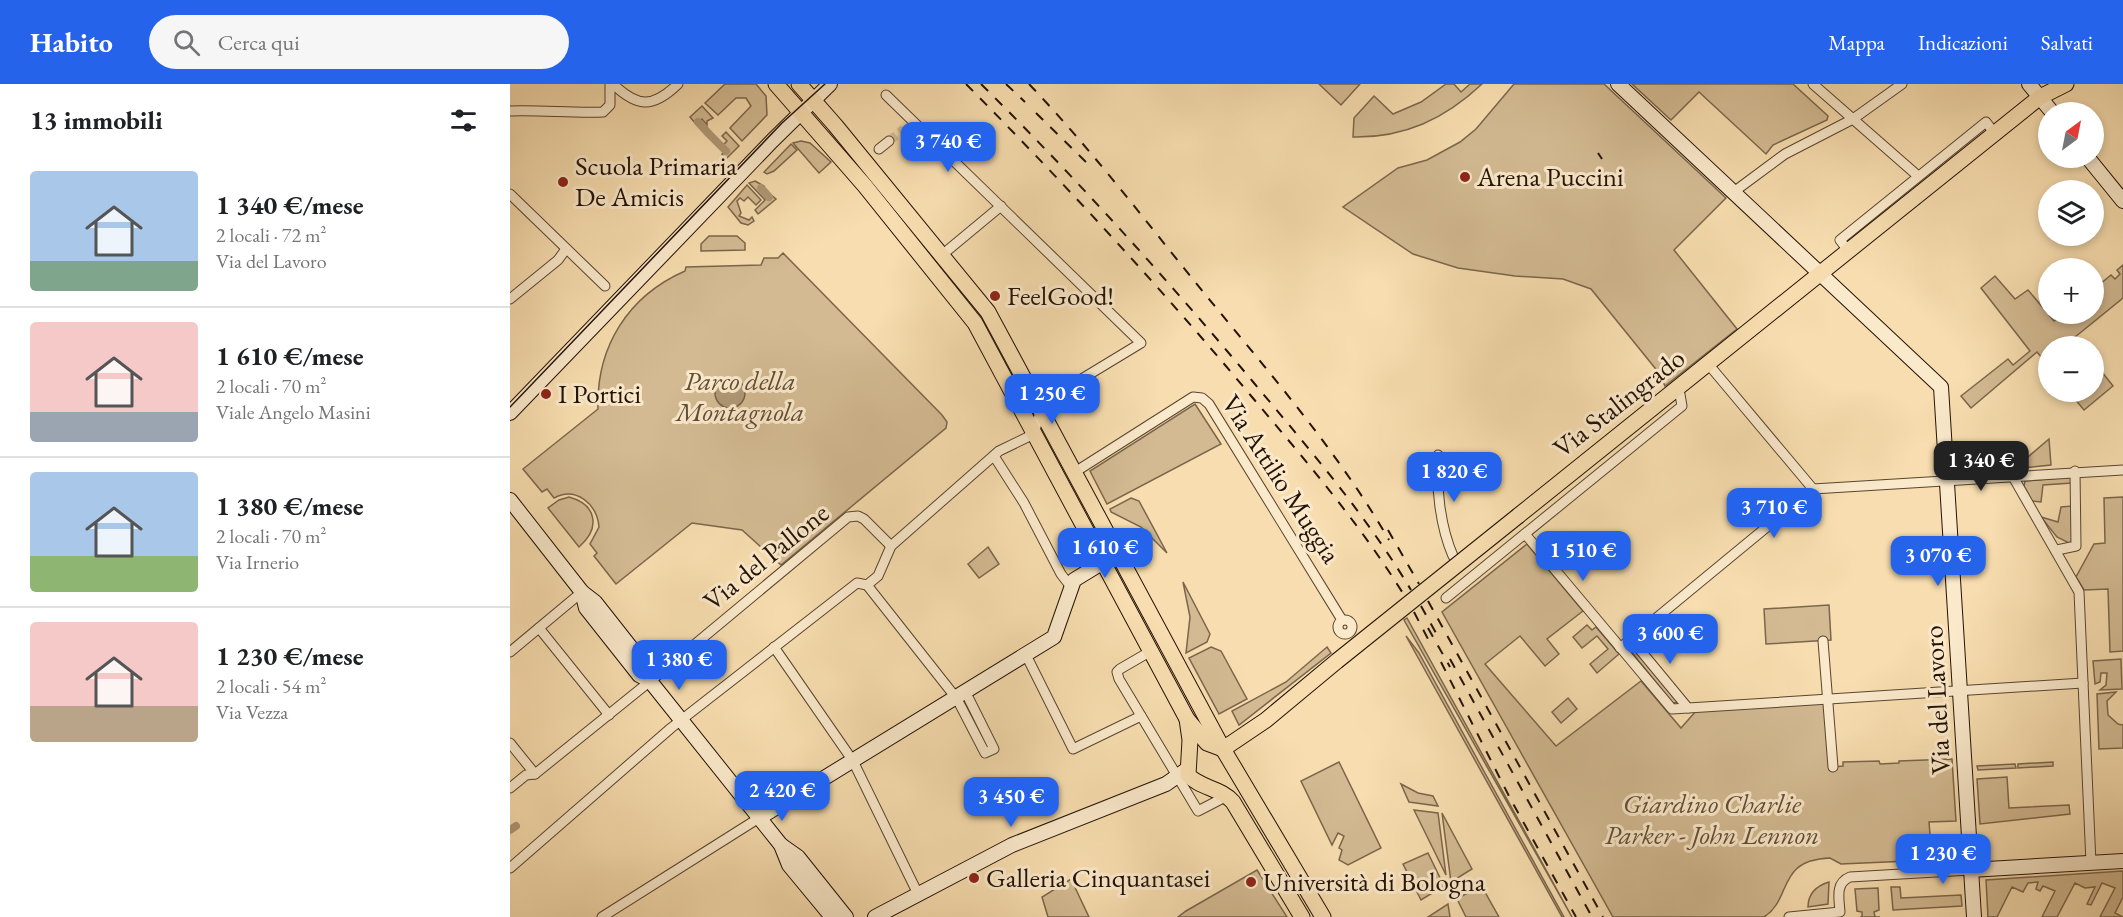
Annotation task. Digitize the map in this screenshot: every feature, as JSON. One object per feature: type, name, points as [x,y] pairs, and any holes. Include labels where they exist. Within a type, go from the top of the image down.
[{"type":"main road","points":[[776,84],[801,109],[970,315],[1187,719],[1207,742],[1223,749]]},
{"type":"main road","name":"Via Stalingrado","points":[[1183,771],[1212,749],[1223,749],[1266,720],[1518,516],[1680,395],[1709,365],[1995,134],[2043,91],[2066,84]]},
{"type":"main road","points":[[807,90],[872,155],[912,218],[988,312],[1223,749],[1323,917]]},
{"type":"main road","points":[[900,228],[912,218]]},
{"type":"main road","points":[[1187,719],[1190,740],[1183,771],[1196,782],[1230,799],[1302,917]]},
{"type":"main road","points":[[1230,799],[1245,786]]},
{"type":"street","points":[[611,84],[631,100],[660,100],[678,84]]},
{"type":"street","points":[[510,111],[539,110],[563,114],[603,112],[610,105],[611,84]]},
{"type":"street","points":[[510,413],[699,217],[758,167],[792,133],[807,90],[831,84]]},
{"type":"street","name":"Via del Lavoro","points":[[1618,84],[1941,387],[1974,917]]},
{"type":"street","points":[[1813,84],[1918,176]]},
{"type":"street","points":[[1734,191],[1785,154],[1853,119],[1902,84]]},
{"type":"street","points":[[2029,84],[2043,91]]},
{"type":"street","points":[[867,585],[878,576],[891,546],[993,456],[1034,434],[1040,419],[1039,404],[1102,368],[1141,342],[886,95]]},
{"type":"street","points":[[904,129],[913,122]]},
{"type":"street","points":[[1849,252],[1840,240],[1918,176],[1986,122],[1995,134]]},
{"type":"street","points":[[872,155],[889,141]]},
{"type":"street","points":[[2096,168],[2123,201]]},
{"type":"street","points":[[510,194],[605,286]]},
{"type":"street","points":[[942,255],[1001,206]]},
{"type":"street","points":[[510,299],[558,260],[566,249]]},
{"type":"street","points":[[1709,365],[1813,489]]},
{"type":"street","points":[[1446,598],[1465,576],[1526,534],[1682,406],[1680,395]]},
{"type":"street","name":"Via Attilio Muggia","points":[[1075,472],[1193,398],[1202,398],[1209,404],[1342,621]]},
{"type":"street","points":[[1034,434],[1059,443]]},
{"type":"street","points":[[1438,455],[1437,476],[1441,505],[1453,556]]},
{"type":"street","points":[[993,456],[1024,503],[1061,574],[1071,587]]},
{"type":"street","points":[[1620,648],[1813,489],[2075,471],[2123,470]]},
{"type":"street","points":[[2057,550],[2076,546],[2075,471]]},
{"type":"street","points":[[2012,475],[2079,592],[2091,863]]},
{"type":"street","points":[[510,500],[582,592],[595,602],[655,677],[682,720],[781,845],[789,865],[832,917]]},
{"type":"street","name":"Via del Pallone","points":[[670,665],[848,518],[858,516],[864,519],[891,546]]},
{"type":"street","points":[[1526,534],[1672,709],[1960,692],[2083,682]]},
{"type":"street","points":[[602,917],[759,818],[962,696],[1056,634],[1076,578],[1118,553]]},
{"type":"street","points":[[510,868],[682,720],[774,647],[781,645],[857,583],[863,582],[867,585],[962,696],[994,749],[985,753],[962,696]]},
{"type":"street","points":[[510,652],[582,592]]},
{"type":"street","points":[[538,628],[609,715]]},
{"type":"street","points":[[1631,639],[1688,708]]},
{"type":"street","points":[[1824,640],[1833,767]]},
{"type":"street","points":[[774,647],[853,761],[918,894]]},
{"type":"street","points":[[1151,651],[1117,672],[1157,743],[1183,771],[1200,812],[1230,799]]},
{"type":"street","points":[[1026,655],[1073,749],[1141,716]]},
{"type":"street","points":[[510,788],[526,775],[535,774],[655,677]]},
{"type":"street","points":[[510,743],[535,774]]},
{"type":"street","points":[[875,917],[1012,845],[1183,771]]},
{"type":"street","points":[[781,845],[798,856],[846,917]]},
{"type":"street","points":[[1789,917],[1840,914],[1839,888],[1842,882],[1850,877],[2123,861]]},
{"type":"green space","points":[[725,84],[756,84],[766,96],[767,115],[742,141],[730,128],[751,106],[746,98],[736,98],[718,115],[705,103]]},
{"type":"green space","points":[[1319,84],[1360,84],[1341,105]]},
{"type":"green space","points":[[1446,84],[1454,84],[1461,92],[1470,84],[1482,84],[1453,107],[1423,124],[1389,134],[1353,137],[1354,118],[1374,96],[1393,114],[1421,102]]},
{"type":"green space","points":[[1514,84],[1604,84],[1726,198],[1674,250],[1737,329],[1665,386],[1659,373],[1591,289],[1563,279],[1515,276],[1458,268],[1413,254],[1343,207],[1398,168],[1427,160],[1460,142],[1476,129]]},
{"type":"green space","points":[[1632,84],[1793,84],[1828,116],[1827,120],[1773,145],[1766,154],[1699,92],[1671,120]]},
{"type":"green space","points":[[702,106],[713,118],[707,121],[707,125],[702,119],[696,124],[690,117]]},
{"type":"green space","points":[[726,132],[739,146],[726,159],[722,154],[727,150],[723,145],[727,141],[722,136]]},
{"type":"green space","points":[[801,141],[810,143],[831,162],[819,173],[793,143]]},
{"type":"green space","points":[[791,144],[797,150],[774,171],[767,174],[764,172]]},
{"type":"green space","points":[[755,181],[764,186],[759,190],[766,198],[771,195],[776,199],[758,214],[755,210],[765,200],[749,183]]},
{"type":"green space","points":[[747,185],[761,200],[756,205],[748,197],[744,201],[740,198],[737,201],[741,213],[739,216],[749,220],[752,217],[754,221],[748,225],[741,223],[728,207]]},
{"type":"green space","points":[[912,231],[982,314],[1033,407],[1028,409]]},
{"type":"green space","points":[[709,236],[737,236],[745,243],[745,250],[701,251],[701,244]]},
{"type":"green space","name":"Parco della Montagnola","points":[[783,253],[942,415],[947,422],[946,428],[781,565],[742,530],[692,523],[616,584],[594,556],[597,553],[590,544],[599,527],[590,505],[584,499],[570,494],[554,498],[547,489],[542,492],[523,469],[598,409],[599,386],[610,345],[619,326],[647,294],[685,271],[686,267],[761,265],[764,258],[778,258]]},
{"type":"green space","points":[[2123,265],[2123,298],[2104,313],[2104,281],[2111,275],[2115,279],[2120,274],[2117,270]]},
{"type":"green space","points":[[1995,276],[2015,299],[2028,290],[2038,302],[2038,324],[2091,324],[2076,336],[2038,336],[2038,353],[1971,408],[1961,396],[2008,359],[2013,365],[2030,351],[1981,288]]},
{"type":"green space","points":[[2104,375],[2113,386],[2104,393]]},
{"type":"green space","points":[[2077,402],[2094,402],[2084,410]]},
{"type":"green space","points":[[1195,404],[1221,444],[1107,504],[1090,471]]},
{"type":"green space","points":[[2049,439],[2051,465],[2014,469]]},
{"type":"green space","points":[[2071,477],[2072,483],[2043,485],[2041,502],[2032,501],[2024,486],[2025,481]]},
{"type":"green space","points":[[569,497],[586,506],[593,518],[590,533],[579,547],[548,508],[559,500]]},
{"type":"green space","points":[[2123,497],[2123,651],[2110,652],[2108,589],[2084,590],[2076,577],[2094,544],[2105,543],[2104,498]]},
{"type":"green space","points":[[1131,498],[1139,501],[1167,553],[1141,527],[1111,512],[1110,509]]},
{"type":"green space","points":[[2072,506],[2072,542],[2069,543],[2057,537],[2041,517],[2058,522],[2061,507]]},
{"type":"green space","name":"Giardino Charlie Parker - John Lennon","points":[[1527,544],[1583,611],[1547,639],[1559,654],[1545,666],[1520,636],[1485,664],[1556,746],[1641,681],[1681,728],[1696,711],[1825,702],[1833,767],[1843,766],[1843,762],[1879,761],[1880,764],[1952,759],[1956,821],[1929,822],[1932,860],[1841,864],[1830,858],[1813,860],[1801,865],[1793,873],[1779,900],[1764,917],[1613,917],[1442,612]]},
{"type":"green space","points":[[988,547],[999,564],[979,578],[968,564]]},
{"type":"green space","points":[[1183,582],[1210,634],[1207,642],[1186,653],[1190,617]]},
{"type":"green space","points":[[1829,605],[1831,640],[1766,644],[1764,609]]},
{"type":"green space","points":[[1407,618],[1572,917],[1404,620]]},
{"type":"green space","points":[[1587,625],[1592,630],[1596,627],[1619,654],[1597,673],[1590,664],[1608,649],[1597,636],[1582,648],[1573,637]]},
{"type":"green space","points":[[1406,636],[1419,653],[1564,917],[1562,917]]},
{"type":"green space","points":[[1631,644],[1679,702],[1673,703],[1629,649]]},
{"type":"green space","points":[[1211,647],[1221,651],[1247,699],[1219,714],[1189,658]]},
{"type":"green space","points":[[1327,647],[1331,653],[1239,725],[1232,711],[1286,682]]},
{"type":"green space","points":[[2121,659],[2122,689],[2100,690],[2106,685],[2107,673],[2101,673],[2100,682],[2095,684],[2093,661]]},
{"type":"green space","points":[[2116,692],[2107,701],[2108,715],[2118,724],[2123,725],[2123,748],[2099,749],[2097,694]]},
{"type":"green space","points":[[1568,698],[1577,709],[1561,723],[1552,712]]},
{"type":"green space","points":[[1339,762],[1381,848],[1348,865],[1339,860],[1342,850],[1339,848],[1344,836],[1338,833],[1332,845],[1301,781]]},
{"type":"green space","points":[[2053,762],[2053,766],[2018,768],[2018,764]]},
{"type":"green space","points":[[2015,764],[2016,768],[1978,770],[1977,766]]},
{"type":"green space","points":[[2007,777],[2009,808],[2069,805],[2070,814],[1980,824],[1977,779]]},
{"type":"green space","points":[[1401,784],[1418,793],[1433,796],[1438,806],[1409,802]]},
{"type":"green space","points":[[1414,810],[1438,813],[1446,875]]},
{"type":"green space","points":[[1442,813],[1472,869],[1451,882]]},
{"type":"green space","points":[[1428,853],[1444,886],[1421,900],[1403,864]]},
{"type":"green space","name":"Università di Bologna","points":[[1257,870],[1287,917],[1178,917],[1186,911]]},
{"type":"green space","points":[[2123,871],[2123,897],[2115,913],[2123,917],[2100,917],[2115,888],[2102,883],[2091,905],[2087,904],[2095,887],[2085,888],[2075,883],[2057,917],[2042,917],[2055,891],[2043,886],[2040,891],[2036,889],[2038,882],[2028,883],[2023,892],[2012,887],[1997,917],[1988,917],[1986,880]]},
{"type":"green space","points":[[1071,879],[1089,917],[1048,917],[1042,897]]},
{"type":"green space","points":[[1829,882],[1828,904],[1808,907],[1809,898],[1814,891]]},
{"type":"green space","points":[[1481,885],[1499,917],[1466,917],[1457,899]]},
{"type":"green space","points":[[1891,887],[1900,887],[1901,898],[1961,895],[1962,906],[1893,910]]},
{"type":"green space","points":[[1878,888],[1879,910],[1874,912],[1875,917],[1862,917],[1862,912],[1857,911],[1855,889]]},
{"type":"green space","points":[[1448,904],[1450,917],[1428,917]]},
{"type":"shaded area","points":[[730,378],[740,383],[745,393],[740,403],[730,408],[720,403],[715,393],[720,383]]},
{"type":"waterway","points":[[698,122],[709,134]]},
{"type":"waterway","points":[[711,136],[726,151]]},
{"type":"waterway","points":[[761,188],[769,197]]},
{"type":"waterway","points":[[510,830],[516,826]]},
{"type":"tunnel","points":[[889,141],[904,129]]},
{"type":"tram line","points":[[510,407],[782,123],[825,84]]},
{"type":"railway","points":[[966,84],[1112,237],[1218,356],[1332,493],[1404,595]]},
{"type":"railway","points":[[981,84],[1087,193],[1222,344],[1337,484],[1394,562],[1411,590]]},
{"type":"railway","points":[[1006,84],[1025,102]]},
{"type":"railway","points":[[1029,84],[1097,161],[1302,413],[1348,476],[1389,540]]},
{"type":"railway","points":[[1036,113],[1090,166]]},
{"type":"railway","points":[[1598,153],[1602,159]]},
{"type":"railway","points":[[1388,530],[1419,584]]},
{"type":"railway","points":[[1428,601],[1603,917]]},
{"type":"railway","points":[[1421,606],[1436,633]]},
{"type":"railway","points":[[1414,612],[1428,639]]},
{"type":"railway","points":[[1428,628],[1450,667]]},
{"type":"railway","points":[[1450,659],[1592,917]]},
{"type":"railway","points":[[1441,662],[1511,800],[1576,917]]},
{"type":"place","name":"Arena Puccini","points":[[1465,177]]},
{"type":"place","name":"Scuola Primaria De Amicis","points":[[563,182]]},
{"type":"place","name":"FeelGood!","points":[[995,296]]},
{"type":"place","name":"I Portici","points":[[546,394]]},
{"type":"place","name":"Galleria Cinquantasei","points":[[974,878]]},
{"type":"place","name":"Università di Bologna","points":[[1251,882]]}]
